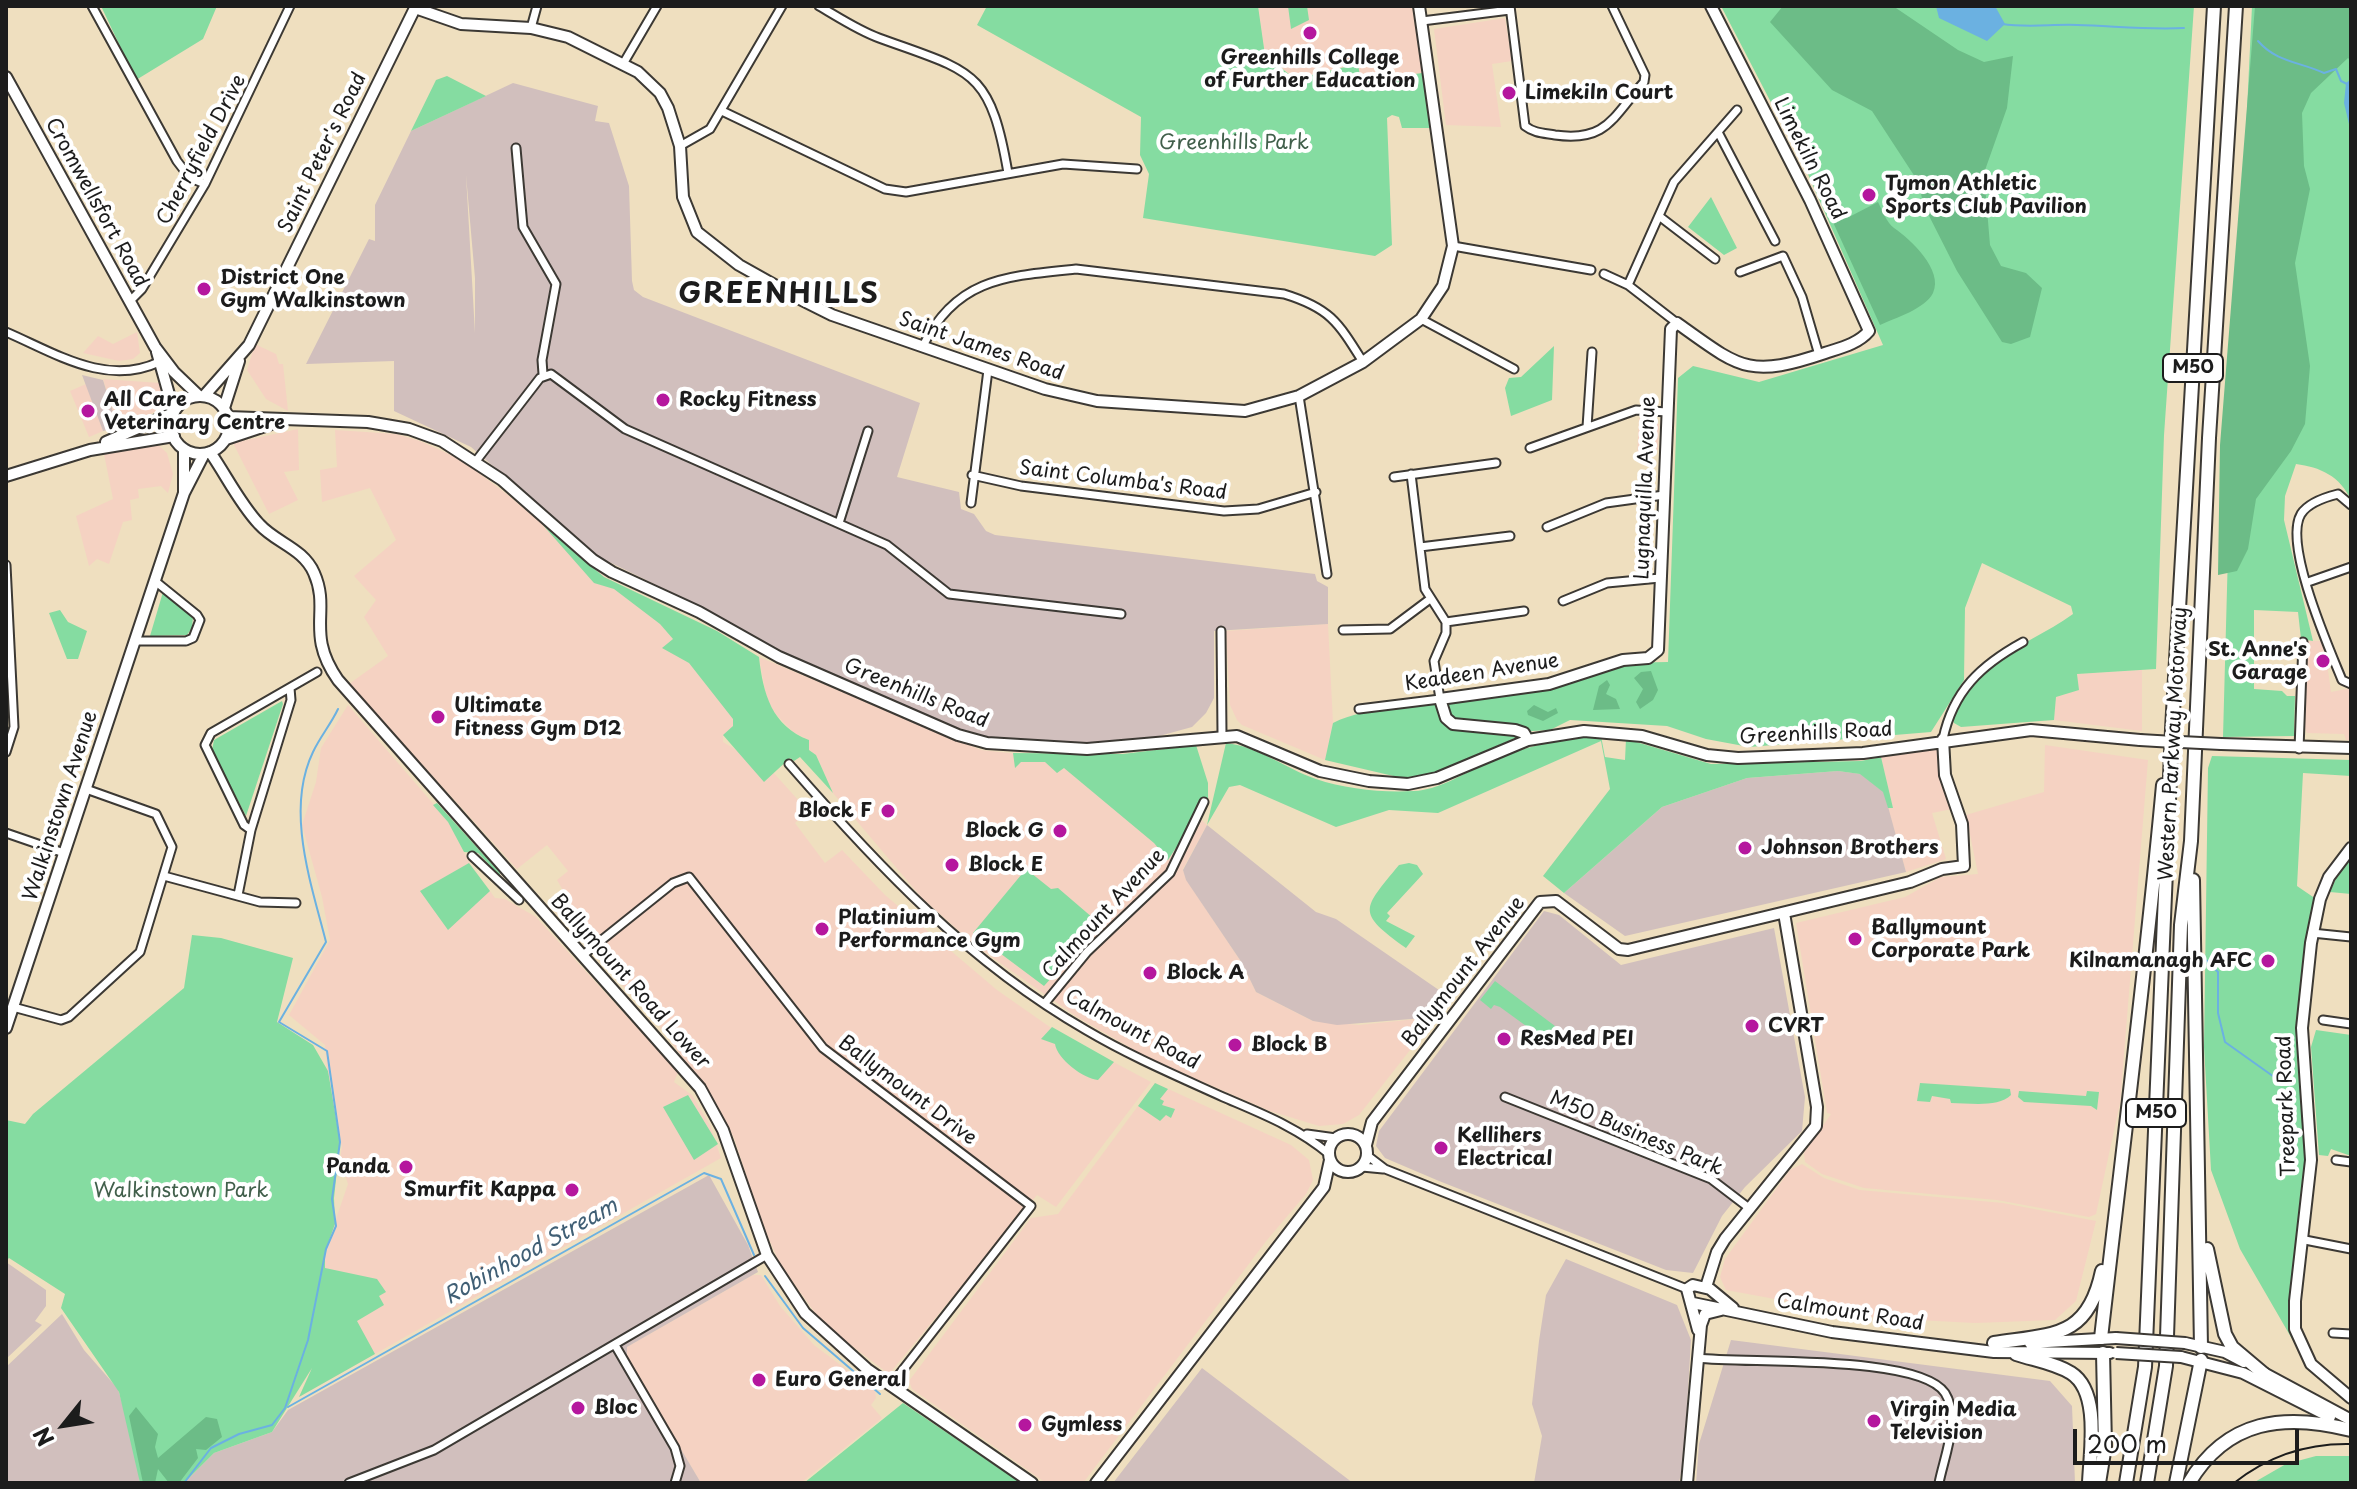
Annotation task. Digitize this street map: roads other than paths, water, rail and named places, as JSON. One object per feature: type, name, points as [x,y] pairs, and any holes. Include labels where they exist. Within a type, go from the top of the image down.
[{"type":"highway","name":"Western Parkway Motorway","points":[[2126,1483],[2145,1367],[2172,729],[2214,6]]},
{"type":"highway","name":"Western Parkway Motorway","points":[[2147,1483],[2166,1366],[2181,925],[2191,841],[2209,438],[2236,6]]},
{"type":"highway","name":"M50","points":[[2101,1338],[2113,1213],[2147,971],[2166,760],[2172,729]]},
{"type":"highway","name":"M50","points":[[2176,1483],[2201,1353],[2191,841]]},
{"type":"highway","name":"M50","points":[[2198,1170],[2208,1257],[2225,1334],[2232,1347],[2264,1374]]},
{"type":"highway","name":"M50","points":[[1994,1343],[2057,1332],[2087,1313],[2094,1302],[2113,1213]]},
{"type":"highway","points":[[2099,1483],[2105,1446],[2110,1353]]},
{"type":"highway","points":[[2016,1354],[2066,1370],[2081,1385],[2087,1396],[2090,1421],[2089,1483]]},
{"type":"highway","points":[[2189,1483],[2226,1443],[2268,1424],[2312,1420],[2351,1430]]},
{"type":"street","points":[[92,6],[177,161],[190,178],[205,184]]},
{"type":"street","name":"Cherryfield Drive","points":[[130,301],[142,289],[205,184],[290,6]]},
{"type":"street","points":[[531,28],[537,6]]},
{"type":"street","points":[[623,64],[657,6]]},
{"type":"street","points":[[680,146],[705,134],[722,111],[782,6]]},
{"type":"street","points":[[819,6],[877,38],[956,66],[971,79],[992,104],[1008,173]]},
{"type":"street","name":"Saint James Road","points":[[416,7],[461,24],[531,28],[568,37],[623,64],[651,83],[660,93],[680,146],[683,197],[697,232],[753,274],[832,315],[988,370],[1082,398],[1147,406],[1245,411],[1299,396],[1363,362],[1421,319],[1443,286],[1453,246],[1419,6]]},
{"type":"street","points":[[1422,21],[1510,8],[1525,126],[1537,132],[1582,139],[1599,132],[1644,82],[1645,75],[1612,6]]},
{"type":"street","name":"Limekiln Road","points":[[1711,6],[1810,200],[1869,331],[1851,345],[1819,355]]},
{"type":"street","name":"Saint Peter's Road","points":[[226,412],[240,359],[416,7]]},
{"type":"street","name":"Cromwellsfort Road","points":[[6,77],[155,347],[174,372],[201,396]]},
{"type":"street","points":[[1628,285],[1674,182],[1737,110]]},
{"type":"street","points":[[722,111],[885,189],[906,192],[1063,164],[1137,169]]},
{"type":"street","points":[[1718,132],[1775,241]]},
{"type":"street","points":[[476,461],[543,374],[542,360],[556,284],[523,227],[516,148]]},
{"type":"street","points":[[1659,216],[1715,259]]},
{"type":"street","points":[[1453,246],[1591,270]]},
{"type":"street","points":[[1604,274],[1628,285],[1727,359],[1750,368],[1779,367],[1819,355],[1802,297],[1783,256],[1740,272]]},
{"type":"street","points":[[923,346],[947,307],[970,290],[1044,272],[1076,269],[1284,294],[1315,303],[1337,321],[1363,362]]},
{"type":"street","points":[[1421,319],[1514,369]]},
{"type":"street","name":"Lugnaquilla Avenue","points":[[1655,655],[1658,650],[1671,329],[1677,323]]},
{"type":"street","points":[[6,332],[95,370],[127,371],[159,362]]},
{"type":"street","name":"Cromwellsfort Road","points":[[155,347],[174,413]]},
{"type":"street","points":[[1587,427],[1592,352]]},
{"type":"street","name":"Saint Peter's Road","points":[[201,396],[240,359]]},
{"type":"street","points":[[971,503],[972,475],[988,370]]},
{"type":"street","points":[[543,374],[551,374],[625,429],[887,545],[949,594],[1121,614]]},
{"type":"street","points":[[6,476],[90,450],[174,413],[184,400],[201,396],[226,412],[215,448],[184,449],[174,436],[174,413]]},
{"type":"street","points":[[1299,396],[1327,574]]},
{"type":"street","points":[[1530,448],[1636,410],[1667,412]]},
{"type":"street","name":"Greenhills Road","points":[[226,412],[284,421],[352,420],[409,429],[442,441],[476,461],[593,560],[612,572],[699,612],[779,657],[958,735],[987,743],[1087,749],[1222,734],[1253,740],[1320,771],[1395,784],[1437,778],[1528,740],[1556,734],[1605,731],[1642,736],[1707,755],[1755,758],[1863,753],[1943,739],[2031,730],[2299,749],[2351,748]]},
{"type":"street","name":"Greenhills Road","points":[[215,448],[284,421]]},
{"type":"street","points":[[839,523],[868,431]]},
{"type":"street","points":[[90,450],[174,436]]},
{"type":"street","name":"Ballymount Road Lower","points":[[215,448],[257,523],[298,552],[314,572],[319,590],[318,636],[324,656],[338,680],[700,1088],[723,1130],[767,1255],[793,1297],[819,1328],[891,1385],[1032,1483]]},
{"type":"street","name":"Walkinstown Avenue","points":[[6,1028],[184,493],[215,448]]},
{"type":"street","name":"Walkinstown Avenue","points":[[184,449],[184,493]]},
{"type":"street","points":[[1394,477],[1496,463]]},
{"type":"street","points":[[1411,474],[1430,599],[1446,622],[1446,633],[1434,661],[1446,718],[1453,724],[1515,730],[1524,733],[1528,740]]},
{"type":"street","name":"Saint Columba's Road","points":[[972,475],[1021,486],[1224,511],[1258,509],[1316,492]]},
{"type":"street","points":[[2351,505],[2338,494],[2312,504],[2301,513],[2297,550],[2342,680],[2351,684]]},
{"type":"street","points":[[1547,527],[1606,503],[1664,495]]},
{"type":"street","points":[[1420,547],[1510,536]]},
{"type":"street","points":[[6,565],[14,727],[6,752]]},
{"type":"street","points":[[2308,582],[2351,567]]},
{"type":"street","points":[[1563,601],[1607,583],[1660,578]]},
{"type":"street","points":[[135,641],[186,641],[193,638],[200,620],[155,581]]},
{"type":"street","points":[[1343,630],[1390,629],[1430,599]]},
{"type":"street","points":[[1446,622],[1524,611]]},
{"type":"street","points":[[1221,631],[1222,734]]},
{"type":"street","points":[[1943,739],[1946,718],[1980,671],[1990,661],[2023,642]]},
{"type":"street","points":[[2258,651],[2303,646],[2299,749]]},
{"type":"street","name":"Keadeen Avenue","points":[[1359,709],[1549,684],[1623,660],[1655,655]]},
{"type":"street","points":[[251,830],[244,825],[205,745],[211,733],[317,672]]},
{"type":"street","points":[[238,895],[251,830],[291,700],[290,688]]},
{"type":"street","name":"Ballymount Avenue","points":[[1367,1151],[1372,1122],[1540,902],[1556,901],[1619,949],[1628,950],[1910,882],[1942,869],[1964,866],[1962,824],[1945,775],[1943,739]]},
{"type":"street","name":"Calmount Road","points":[[789,764],[863,850],[927,913],[1045,1003],[1158,1068],[1305,1134],[1329,1157]]},
{"type":"street","points":[[13,1007],[61,1020],[69,1017],[140,952],[172,847],[156,814],[86,789]]},
{"type":"street","name":"Calmount Avenue","points":[[1045,1003],[1087,952],[1170,873],[1204,802]]},
{"type":"street","points":[[6,833],[64,853]]},
{"type":"street","name":"Treepark Road","points":[[2351,848],[2329,877],[2312,933],[2302,1028],[2311,1160],[2305,1240],[2295,1301],[2295,1329],[2311,1364],[2351,1398]]},
{"type":"street","points":[[472,856],[500,886],[519,900]]},
{"type":"street","points":[[164,876],[260,902],[296,903]]},
{"type":"street","points":[[500,886],[512,876]]},
{"type":"street","name":"Ballymount Drive","points":[[583,955],[673,883],[689,877],[823,1048],[1031,1206],[891,1385]]},
{"type":"street","points":[[1687,1289],[1695,1284],[1706,1287],[1717,1252],[1810,1135],[1817,1117],[1784,913]]},
{"type":"street","points":[[2312,933],[2351,937]]},
{"type":"street","points":[[2323,1020],[2351,1024]]},
{"type":"street","name":"M50 Business Park","points":[[1505,1097],[1711,1179],[1749,1208]]},
{"type":"street","name":"Ballymount Avenue","points":[[1342,1136],[1372,1122]]},
{"type":"street","name":"Calmount Road","points":[[1305,1134],[1342,1136]]},
{"type":"street","points":[[1324,1187],[1329,1157],[1342,1136],[1359,1137],[1367,1151],[1385,1169]]},
{"type":"street","points":[[1362,1167],[1367,1151]]},
{"type":"street","points":[[1329,1157],[1338,1170],[1351,1173]]},
{"type":"street","points":[[2336,1160],[2351,1162]]},
{"type":"street","points":[[1096,1483],[1324,1187],[1362,1167],[1385,1169],[1687,1289],[1699,1335],[1687,1483]]},
{"type":"street","points":[[2305,1240],[2351,1249]]},
{"type":"street","points":[[349,1483],[434,1450],[767,1255]]},
{"type":"street","name":"Calmount Road","points":[[1706,1287],[1735,1309]]},
{"type":"street","name":"Calmount Road","points":[[1693,1303],[1735,1309],[1802,1327],[2016,1354],[2110,1353],[2181,1357],[2201,1353]]},
{"type":"street","points":[[1699,1335],[1705,1314],[1735,1309]]},
{"type":"street","points":[[2333,1333],[2351,1334]]},
{"type":"street","points":[[2101,1338],[2110,1353]]},
{"type":"street","name":"Calmount Road","points":[[1961,1348],[1994,1343],[2116,1338],[2185,1343],[2201,1353]]},
{"type":"street","points":[[615,1345],[675,1448],[680,1466],[675,1483]]},
{"type":"street","points":[[2201,1353],[2225,1352],[2351,1421]]},
{"type":"street","points":[[2201,1353],[2335,1419],[2351,1421]]},
{"type":"street","points":[[1698,1358],[1837,1363],[1920,1377],[1936,1384],[1945,1394],[1951,1425],[1939,1483]]},
{"type":"water","points":[[1936,6],[1995,6],[2005,24],[1987,41],[1939,18]]},
{"type":"water","points":[[2351,79],[2349,124],[2344,103],[2346,83]]},
{"type":"waterway","points":[[2002,24],[2184,28]]},
{"type":"waterway","points":[[2258,41],[2289,61],[2324,73],[2336,69],[2341,81],[2351,86]]},
{"type":"waterway","points":[[184,1483],[211,1448],[239,1434],[272,1425],[285,1408],[308,1340],[326,1249],[336,1226],[332,1199],[340,1142],[327,1051],[279,1022],[326,942],[303,847],[301,798],[313,752],[338,709]]},
{"type":"waterway","points":[[2206,960],[2218,972],[2218,1013],[2225,1042],[2284,1084]]},
{"type":"waterway","name":"Robinhood Stream","points":[[288,1407],[704,1173],[721,1179],[754,1255]]},
{"type":"waterway","name":"Robinhood Stream","points":[[765,1276],[803,1328],[880,1394]]},
{"type":"tram line","points":[[2234,1483],[2260,1465],[2289,1453],[2319,1446],[2351,1444]]},
{"type":"place","name":"Greenhills College of Further Education","points":[[1310,33]]},
{"type":"place","name":"Limekiln Court","points":[[1509,93]]},
{"type":"place","name":"Tymon Athletic Sports Club Pavilion","points":[[1869,195]]},
{"type":"place","name":"District One Gym Walkinstown","points":[[204,289]]},
{"type":"place","name":"Rocky Fitness","points":[[663,400]]},
{"type":"place","name":"All Care Veterinary Centre","points":[[88,411]]},
{"type":"place","name":"St. Anne's Garage","points":[[2323,661]]},
{"type":"place","name":"Ultimate Fitness Gym D12","points":[[438,717]]},
{"type":"place","name":"Block F","points":[[888,811]]},
{"type":"place","name":"Block G","points":[[1060,831]]},
{"type":"place","name":"Johnson Brothers","points":[[1745,848]]},
{"type":"place","name":"Block E","points":[[952,865]]},
{"type":"place","name":"Platinium Performance Gym","points":[[822,929]]},
{"type":"place","name":"Ballymount Corporate Park","points":[[1855,939]]},
{"type":"place","name":"Kilnamanagh AFC","points":[[2268,961]]},
{"type":"place","name":"Block A","points":[[1150,973]]},
{"type":"place","name":"CVRT","points":[[1752,1026]]},
{"type":"place","name":"ResMed PEI","points":[[1504,1039]]},
{"type":"place","name":"Block B","points":[[1235,1045]]},
{"type":"place","name":"Kellihers Electrical","points":[[1441,1148]]},
{"type":"place","name":"Panda","points":[[406,1167]]},
{"type":"place","name":"Smurfit Kappa","points":[[572,1190]]},
{"type":"place","name":"Euro General","points":[[759,1380]]},
{"type":"place","name":"Bloc","points":[[578,1408]]},
{"type":"place","name":"Virgin Media Television","points":[[1874,1421]]},
{"type":"place","name":"Gymless","points":[[1025,1425]]},
{"type":"district","name":"GREENHILLS","points":[[779,295]]},
{"type":"park label","name":"Greenhills Park","points":[[1234,143]]},
{"type":"park label","name":"Walkinstown Park","points":[[181,1191]]}]
